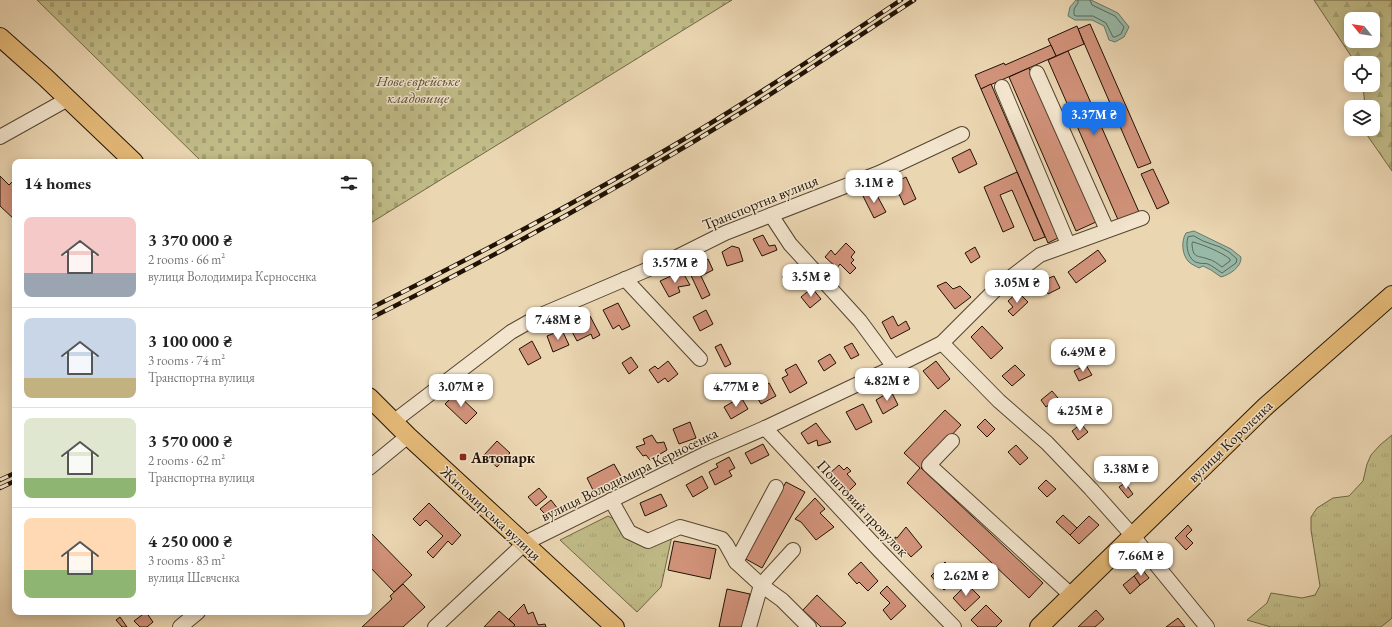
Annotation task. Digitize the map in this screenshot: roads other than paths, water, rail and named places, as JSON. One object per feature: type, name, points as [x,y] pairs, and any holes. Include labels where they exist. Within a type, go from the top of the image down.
[{"type":"main road","points":[[0,37],[68,98],[131,159]]},
{"type":"main road","name":"вулиця Короленка","points":[[1039,627],[1266,406],[1392,295]]},
{"type":"main road","name":"Житомирська вулиця","points":[[372,400],[393,422],[614,627]]},
{"type":"street","points":[[1037,73],[1107,230]]},
{"type":"street","points":[[1002,87],[1068,244]]},
{"type":"street","points":[[0,137],[68,98]]},
{"type":"street","name":"Транспортна вулиця","points":[[393,422],[511,332],[541,315],[677,257],[725,233],[879,173],[962,134]]},
{"type":"street","points":[[771,215],[790,244],[860,321],[894,367]]},
{"type":"street","name":"вулиця Володимира Керносенка","points":[[435,627],[525,543],[705,454],[765,428],[942,343],[998,287],[1040,255],[1142,218]]},
{"type":"street","points":[[625,279],[700,359]]},
{"type":"street","points":[[942,343],[999,400],[1047,443],[1091,489],[1132,535],[1207,627]]},
{"type":"street","name":"Поштовий провулок","points":[[765,428],[879,550],[954,627]]},
{"type":"street","points":[[372,466],[408,436]]},
{"type":"street","points":[[952,441],[929,465],[1071,595]]},
{"type":"street","points":[[736,562],[776,487]]},
{"type":"street","points":[[611,500],[629,532],[648,540],[680,527],[722,539],[736,562],[761,585],[782,600],[809,627]]},
{"type":"street","points":[[749,627],[761,585],[793,550]]},
{"type":"street","points":[[180,627],[194,615]]},
{"type":"water","points":[[1076,0],[1091,0],[1118,13],[1129,27],[1124,37],[1115,42],[1109,40],[1104,26],[1092,20],[1075,20],[1068,16],[1070,7]]},
{"type":"water","points":[[1194,231],[1231,249],[1241,257],[1241,261],[1237,267],[1221,277],[1203,266],[1199,268],[1189,262],[1183,251],[1183,240],[1186,233]]},
{"type":"railway","points":[[372,307],[619,177],[777,82],[901,0]]},
{"type":"railway","points":[[372,317],[467,269],[658,163],[752,106],[914,0]]},
{"type":"railway","points":[[0,480],[12,474]]},
{"type":"railway","points":[[0,488],[12,482]]},
{"type":"place","name":"Автопарк","points":[[463,457]]},
{"type":"park label","name":"Нове єврейське кладовище","points":[[418,88]]}]
